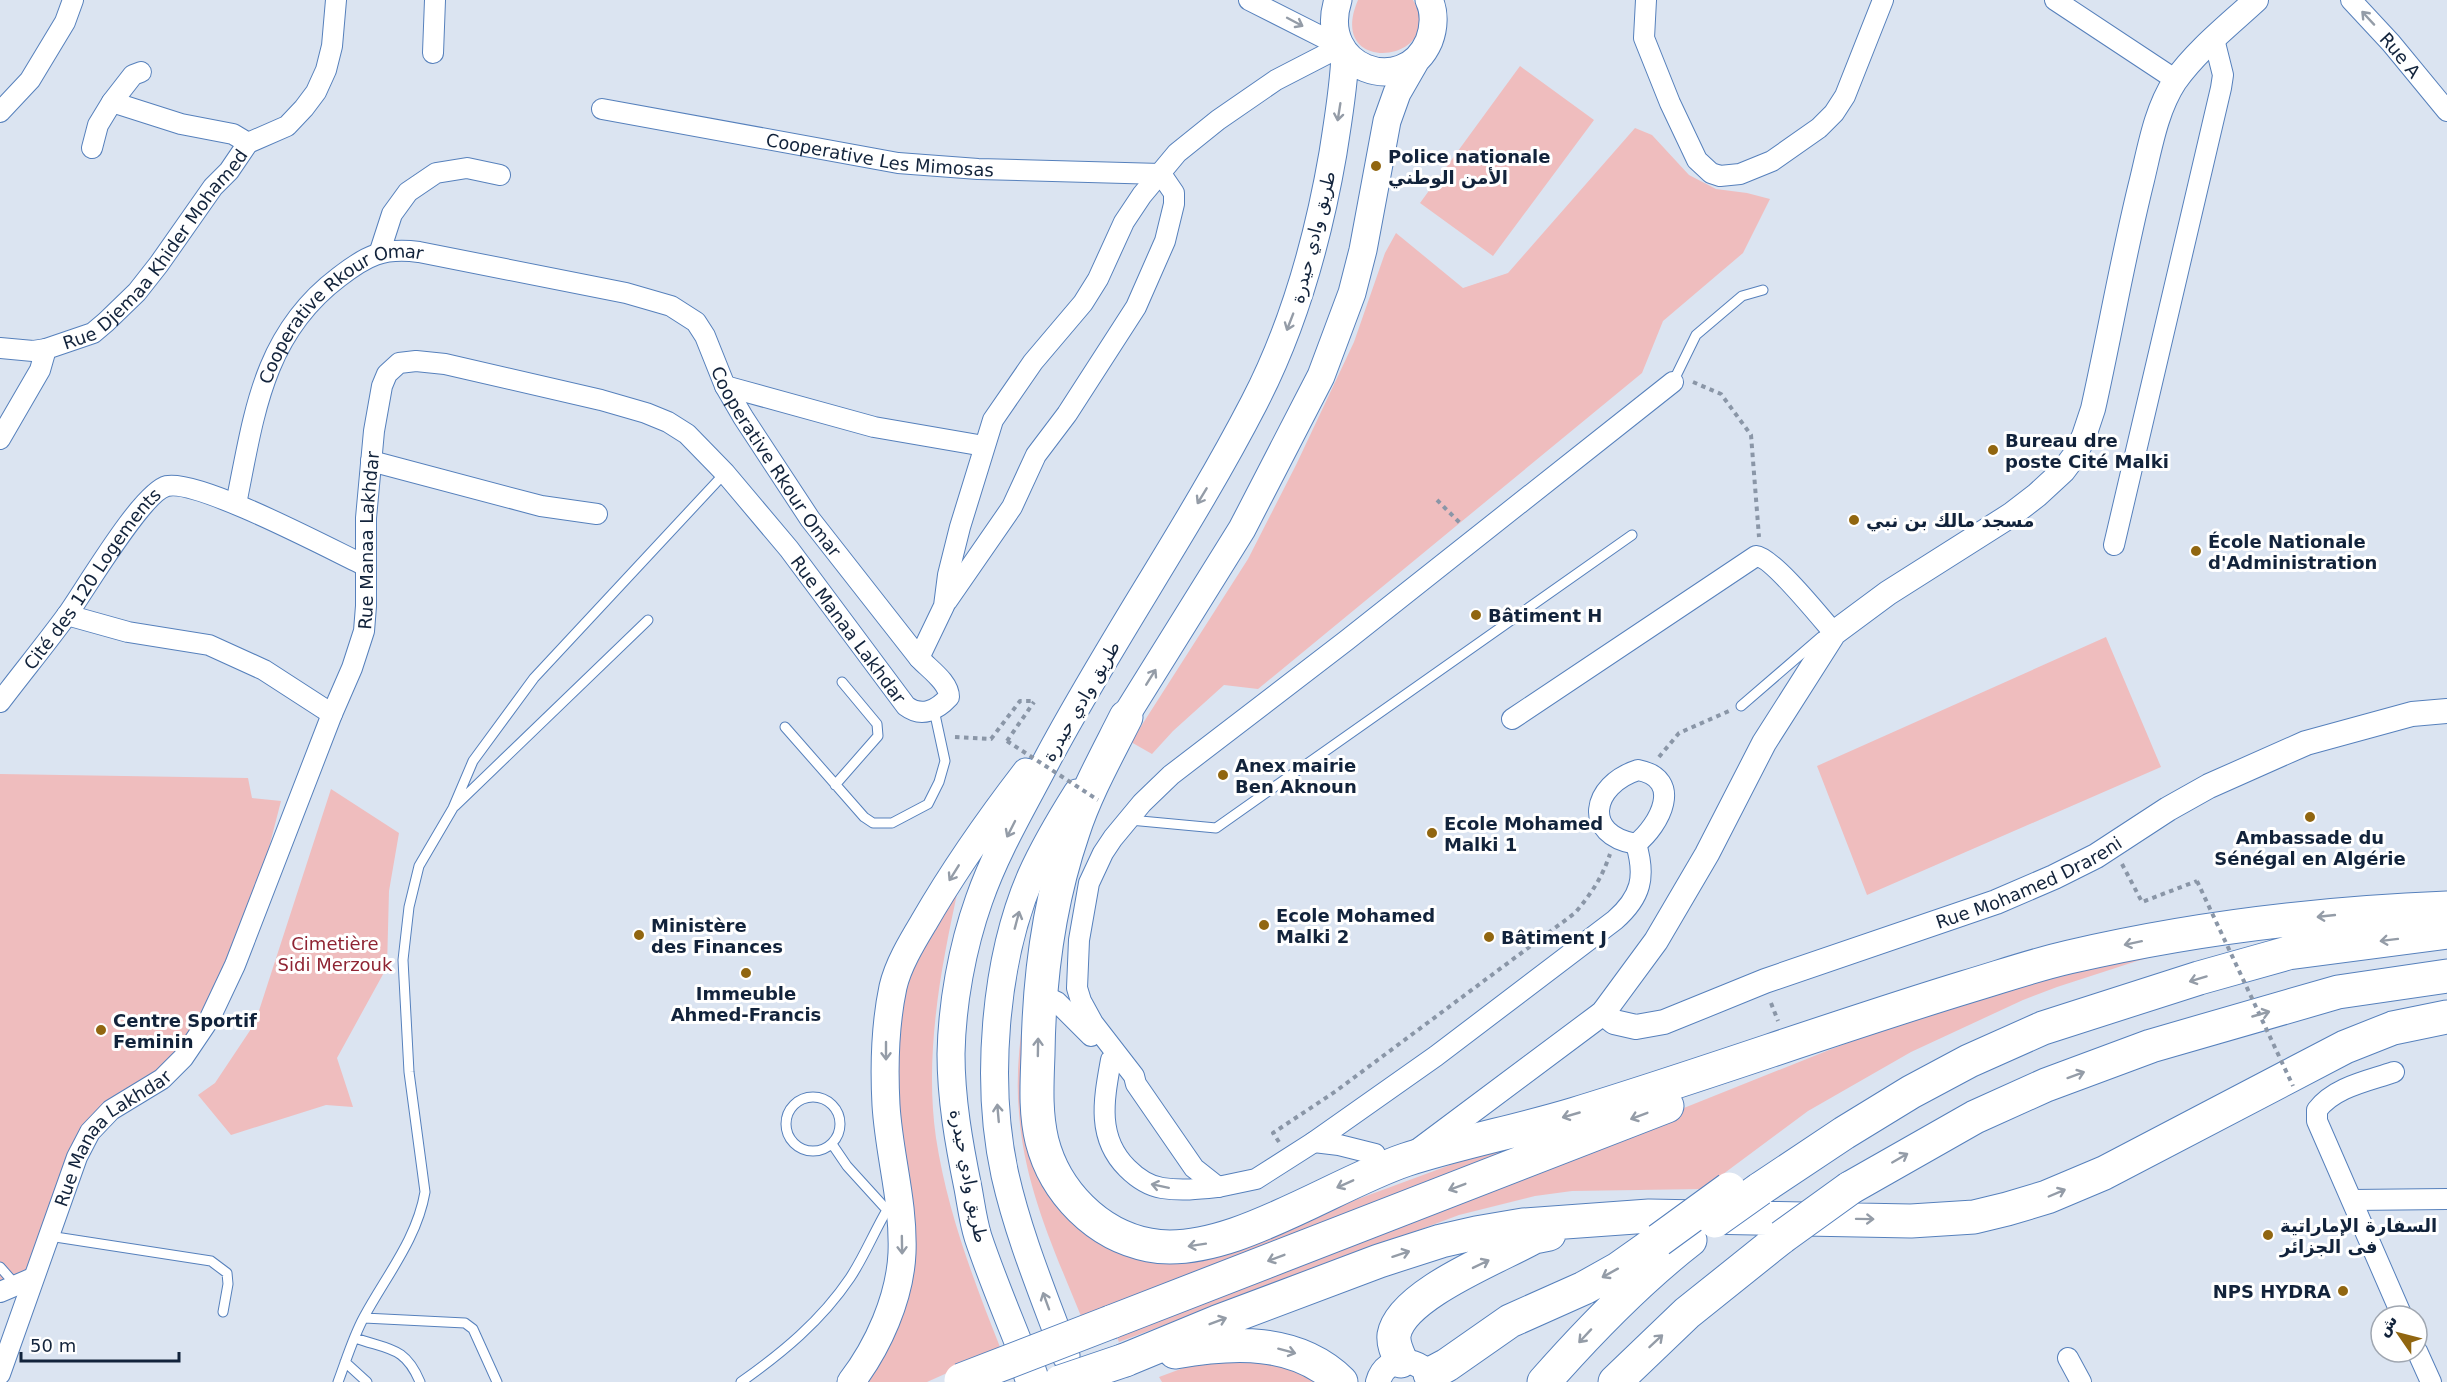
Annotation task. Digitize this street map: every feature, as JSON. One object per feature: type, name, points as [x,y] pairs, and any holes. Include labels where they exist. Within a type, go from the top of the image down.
[{"type":"highway","points":[[1126,717],[1081,810],[1052,904],[1040,994],[1036,1094],[1042,1141],[1053,1172],[1077,1205],[1119,1235],[1151,1246],[1203,1244],[1245,1230],[1394,1164],[1577,1113],[1927,999],[2063,958],[2152,939],[2252,923],[2371,911],[2447,908]]},
{"type":"highway","points":[[1619,1217],[1534,1237],[1432,1291],[1407,1312],[1394,1333],[1394,1344],[1411,1375],[1448,1365],[1510,1321],[1593,1283],[1674,1240],[1744,1189],[1844,1133],[1911,1092],[1970,1061],[2043,1028],[2199,978],[2288,953],[2447,932]]},
{"type":"highway","points":[[1615,1382],[1687,1314],[1782,1237],[1850,1188],[1914,1150],[1984,1113],[2046,1085],[2151,1046],[2338,993],[2447,976]]},
{"type":"highway","points":[[958,1381],[1677,1102],[1927,999]]},
{"type":"highway","points":[[1071,1375],[1125,1360],[1379,1261],[1441,1241],[1523,1225],[1649,1216],[1911,1221],[1974,1217],[2007,1209],[2047,1197],[2104,1173],[2345,1047],[2393,1028],[2447,1017]]},
{"type":"highway","points":[[1544,1382],[1601,1319],[1662,1262],[1674,1240]]},
{"type":"highway","points":[[1125,1360],[1215,1346],[1266,1346],[1305,1356],[1323,1366],[1341,1382]]},
{"type":"main road","name":"طريق وادي حيدرة","points":[[1031,1378],[977,1233],[956,1129],[951,1053],[957,992],[978,902],[997,855],[1075,707],[1211,481],[1256,400],[1282,343],[1303,288],[1316,238],[1335,141],[1344,80],[1342,49],[1334,28],[1334,13],[1338,0]]},
{"type":"main road","name":"طريق وادي حيدرة","points":[[1071,1375],[1023,1239],[1005,1173],[997,1113],[995,1052],[999,1005],[1015,925],[1030,879],[1055,830],[1237,538],[1281,458],[1321,376],[1352,293],[1363,250],[1387,121],[1397,93],[1416,60],[1426,48],[1432,34],[1434,20],[1429,0]]},
{"type":"main road","points":[[1342,49],[1357,64],[1372,70],[1387,71],[1402,68],[1416,60]]},
{"type":"main road","points":[[851,1382],[881,1332],[895,1296],[902,1255],[894,1205],[886,1106],[886,1039],[893,986],[909,947],[958,866],[1075,707]]},
{"type":"street","points":[[0,112],[30,80],[65,22],[74,0]]},
{"type":"street","name":"Rue Djemaa Khider Mohamed","points":[[0,439],[40,370],[46,349],[93,333],[136,292],[248,143],[287,126],[316,92],[326,70],[332,46],[336,0]]},
{"type":"street","points":[[433,53],[435,0]]},
{"type":"street","points":[[1249,0],[1342,49]]},
{"type":"street","points":[[1646,0],[1644,38],[1691,152],[1703,168],[1711,173],[1730,176],[1772,161],[1819,128],[1834,113],[1845,96],[1883,0]]},
{"type":"street","points":[[2055,0],[2082,6],[2176,80]]},
{"type":"street","points":[[1314,1142],[1340,1145],[1375,1154],[1394,1164],[1603,1013],[1629,982],[1656,941],[1707,854],[1764,743],[1832,631],[2011,515],[2063,471],[2075,455],[2093,409],[2118,280],[2151,141],[2169,92],[2176,80],[2214,39],[2256,0]]},
{"type":"street","name":"Rue A","points":[[2351,0],[2391,43],[2447,111]]},
{"type":"street","points":[[2114,545],[2221,88],[2223,75],[2214,39]]},
{"type":"street","points":[[944,606],[948,575],[960,527],[993,420],[1033,362],[1083,303],[1098,279],[1124,222],[1142,195],[1177,153],[1218,120],[1276,80],[1342,49]]},
{"type":"street","points":[[92,148],[98,125],[112,102],[133,75],[141,72]]},
{"type":"street","points":[[112,102],[181,124],[232,134],[248,143]]},
{"type":"street","name":"Cooperative Les Mimosas","points":[[602,109],[898,163],[978,169],[1161,174]]},
{"type":"street","points":[[380,252],[392,214],[408,192],[436,173],[467,168],[500,175]]},
{"type":"street","points":[[934,710],[949,697],[949,692],[946,685],[919,658],[944,606],[1012,507],[1036,455],[1067,414],[1136,307],[1165,241],[1174,204],[1174,193],[1161,174]]},
{"type":"street","name":"Cooperative Rkour Omar","points":[[236,504],[258,395],[273,356],[286,333],[313,298],[347,270],[380,252],[400,249],[626,292],[671,306],[696,322],[705,336],[725,386],[810,519],[919,658]]},
{"type":"street","points":[[0,348],[33,351],[46,349]]},
{"type":"street","name":"Rue Manaa Lakhdar","points":[[0,1374],[16,1285],[49,1236],[77,1157],[90,1132],[111,1110],[162,1079],[183,1058],[210,1018],[235,965],[352,668],[364,631],[366,518],[371,461],[381,386],[387,374],[399,363],[416,361],[445,364],[508,378],[646,413],[668,422],[687,434],[725,473],[789,549],[906,706],[919,712],[934,710]]},
{"type":"street","points":[[1136,1084],[1134,1076],[1090,1018],[1077,988],[1079,940],[1089,883],[1102,853],[1127,820],[1171,775],[1347,640],[1673,382]]},
{"type":"street","points":[[725,386],[874,427],[984,446]]},
{"type":"street","points":[[371,461],[542,506],[597,514]]},
{"type":"street","name":"Cité des 120 Logements","points":[[0,702],[66,615],[137,512],[155,492],[167,486],[181,486],[236,504],[366,566]]},
{"type":"street","points":[[1512,719],[1751,558],[1761,556],[1784,577],[1832,631]]},
{"type":"street","points":[[66,615],[128,632],[209,645],[264,670],[332,714]]},
{"type":"street","name":"Rue Mohamed Drareni","points":[[1603,1013],[1614,1022],[1636,1027],[1664,1022],[1766,981],[1996,902],[2054,877],[2096,856],[2168,809],[2209,786],[2306,743],[2412,714],[2447,711]]},
{"type":"street","points":[[1638,770],[1648,772],[1660,784],[1665,800],[1654,825],[1636,844],[1624,842],[1604,826],[1599,817],[1599,800],[1608,789],[1628,773],[1638,770]]},
{"type":"street","points":[[1112,1060],[1106,1090],[1105,1130],[1112,1148],[1133,1174],[1147,1183],[1162,1188],[1190,1190],[1256,1179],[1314,1142],[1436,1056],[1624,912],[1635,897],[1641,883],[1642,872],[1636,844]]},
{"type":"street","points":[[1040,994],[1064,1009],[1136,1084],[1194,1168],[1218,1187]]},
{"type":"street","points":[[2394,1072],[2339,1092],[2324,1100],[2317,1110],[2318,1121],[2397,1304]]},
{"type":"street","points":[[2352,1200],[2447,1199]]},
{"type":"street","points":[[2068,1358],[2081,1382]]},
{"type":"street","points":[[2423,1364],[2431,1382]]},
{"type":"lane","points":[[1673,382],[1696,334],[1742,296],[1763,291]]},
{"type":"lane","points":[[338,1382],[364,1317],[412,1235],[422,1212],[425,1192],[409,1072],[403,960],[409,907],[419,866],[453,808],[473,761],[534,678],[725,473]]},
{"type":"lane","points":[[1127,820],[1215,828],[1632,535]]},
{"type":"lane","points":[[453,808],[648,620]]},
{"type":"lane","points":[[1741,706],[1832,631]]},
{"type":"lane","points":[[835,785],[878,736],[877,724],[842,682]]},
{"type":"lane","points":[[784,727],[864,818],[873,822],[892,823],[928,804],[939,782],[945,761],[934,710]]},
{"type":"lane","points":[[807,1097],[817,1097],[833,1106],[840,1123],[839,1132],[832,1144],[814,1151],[799,1148],[792,1142],[786,1124],[791,1107],[807,1097]]},
{"type":"lane","points":[[741,1382],[775,1358],[819,1319],[850,1278],[894,1205],[847,1166],[832,1144]]},
{"type":"lane","points":[[49,1236],[211,1262],[227,1273],[228,1284],[224,1312]]},
{"type":"lane","points":[[0,1267],[16,1285]]},
{"type":"lane","points":[[364,1317],[465,1323],[473,1329],[497,1382]]},
{"type":"lane","points":[[355,1338],[403,1354],[412,1365],[420,1382]]},
{"type":"lane","points":[[345,1362],[367,1382]]},
{"type":"path","points":[[1673,382],[1695,381],[1721,394],[1751,435],[1761,556]]},
{"type":"path","points":[[1437,500],[1474,538]]},
{"type":"path","points":[[939,736],[991,740],[1020,701],[1035,701],[1007,741],[1098,800]]},
{"type":"path","points":[[1648,772],[1665,747],[1679,733],[1741,706]]},
{"type":"path","points":[[1290,1157],[1272,1133],[1336,1091],[1575,913],[1594,891],[1602,877],[1616,837]]},
{"type":"path","points":[[2113,845],[2142,902],[2197,881],[2293,1086]]},
{"type":"green space","points":[[1358,0],[1413,0],[1420,21],[1415,37],[1403,48],[1387,53],[1370,51],[1357,42],[1352,25]]},
{"type":"green space","points":[[1520,66],[1594,120],[1493,256],[1420,203]]},
{"type":"green space","points":[[1635,128],[1652,135],[1689,175],[1716,189],[1770,199],[1743,253],[1663,321],[1642,373],[1258,689],[1224,685],[1173,731],[1152,754],[1131,742],[1248,559],[1296,465],[1354,342],[1385,253],[1396,233],[1463,288],[1508,273]]},
{"type":"green space","points":[[2106,637],[2161,767],[1867,895],[1817,766]]},
{"type":"green space","name":"Centre Sportif Feminin","points":[[0,774],[248,778],[252,798],[281,801],[240,960],[188,1055],[81,1142],[39,1260],[0,1288]]},
{"type":"green space","name":"Cimetière Sidi Merzouk","points":[[331,789],[399,833],[389,891],[387,967],[337,1058],[353,1107],[326,1105],[231,1135],[198,1095],[215,1083],[255,1023]]},
{"type":"green space","points":[[959,885],[936,1011],[933,1043],[933,1106],[941,1165],[954,1218],[1000,1347],[955,1364],[956,1369],[927,1382],[856,1382],[887,1336],[897,1108],[897,1037],[910,971]]},
{"type":"green space","points":[[2231,935],[2137,961],[2057,987],[2023,1000],[1911,1052],[1808,1111],[1703,1189],[1572,1191],[1535,1196],[1459,1215],[1119,1342],[1116,1335],[1834,1048],[1948,1006],[2009,987]]},
{"type":"green space","points":[[1027,989],[1051,1184],[1201,1257],[1507,1144],[1509,1150],[1081,1316],[1042,1217],[1022,1140],[1018,1067]]},
{"type":"green space","points":[[1250,1354],[1300,1372],[1314,1382],[1162,1382],[1159,1377],[1205,1360]]},
{"type":"place","name":"Police nationale الأمن الوطني","points":[[1376,166]]},
{"type":"place","name":"Bureau dre poste Cité Malki","points":[[1993,450]]},
{"type":"place","name":"مسجد مالك بن نبي","points":[[1854,520]]},
{"type":"place","name":"École Nationale d'Administration","points":[[2196,551]]},
{"type":"place","name":"Bâtiment H","points":[[1476,615]]},
{"type":"place","name":"Anex mairie Ben Aknoun","points":[[1223,775]]},
{"type":"place","name":"Ambassade du Sénégal en Algérie","points":[[2310,817]]},
{"type":"place","name":"Ecole Mohamed Malki 1","points":[[1432,833]]},
{"type":"place","name":"Ecole Mohamed Malki 2","points":[[1264,925]]},
{"type":"place","name":"Ministère des Finances","points":[[639,935]]},
{"type":"place","name":"Bâtiment J","points":[[1489,937]]},
{"type":"place","name":"Immeuble Ahmed-Francis","points":[[746,973]]},
{"type":"place","name":"Centre Sportif Feminin","points":[[101,1030]]},
{"type":"place","name":"السفارة الإماراتية فى الجزائر","points":[[2268,1235]]},
{"type":"place","name":"NPS HYDRA","points":[[2343,1291]]}]
